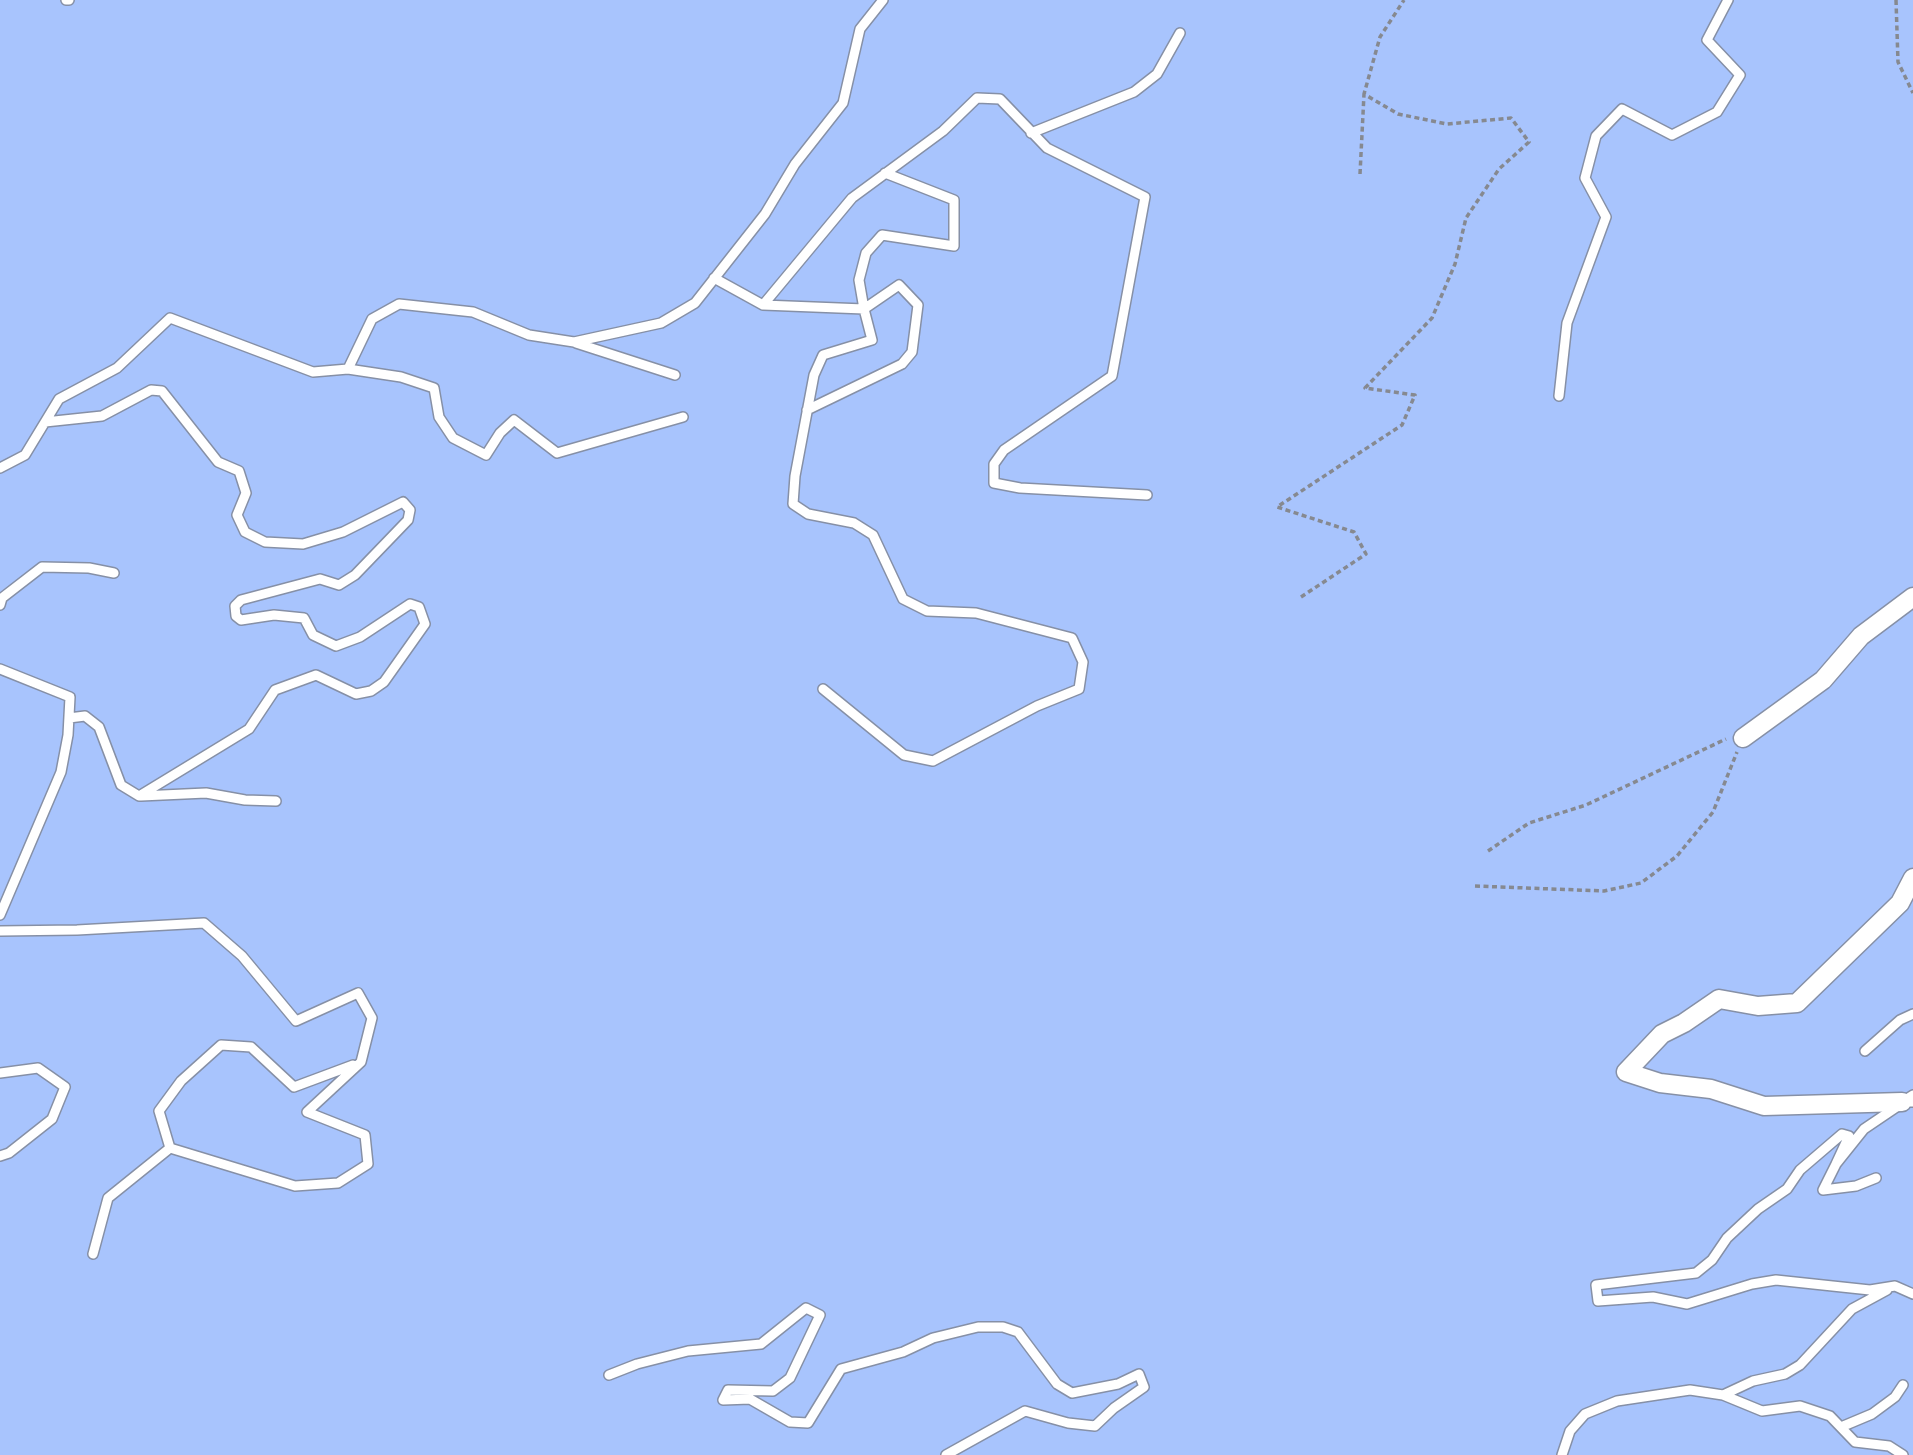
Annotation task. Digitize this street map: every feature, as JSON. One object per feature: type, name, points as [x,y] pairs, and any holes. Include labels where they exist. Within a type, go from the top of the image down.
[{"type":"street","points":[[1743,738],[1823,680],[1861,636],[1913,597]]},
{"type":"street","points":[[1909,1100],[1764,1106],[1711,1089],[1660,1083],[1626,1072],[1662,1034],[1719,999],[1758,1006],[1797,1003],[1900,903],[1913,878]]},
{"type":"lane","points":[[574,342],[661,323],[695,303],[765,214],[795,164],[843,103],[860,29],[883,0]]},
{"type":"lane","points":[[1559,396],[1567,323],[1606,217],[1585,178],[1596,136],[1622,109],[1672,135],[1717,112],[1740,75],[1707,40],[1728,0]]},
{"type":"lane","points":[[1031,132],[1134,92],[1157,74],[1180,33]]},
{"type":"lane","points":[[762,305],[852,198],[943,131],[977,98],[1000,99],[1020,116],[1047,148],[1145,197],[1112,376],[1004,450],[994,464],[994,483],[1020,488],[1147,495]]},
{"type":"lane","points":[[823,689],[904,755],[933,761],[1037,706],[1079,689],[1083,662],[1072,639],[999,617],[927,611],[903,599],[873,535],[854,523],[808,514],[793,503],[814,375],[823,355],[872,340],[859,280],[866,253],[882,235],[954,246],[954,200],[885,173]]},
{"type":"lane","points":[[714,278],[762,305],[864,309],[900,285],[918,305],[912,352],[902,364],[807,410]]},
{"type":"lane","points":[[348,369],[372,319],[399,304],[473,312],[529,335],[574,342],[675,375]]},
{"type":"lane","points":[[0,468],[25,455],[59,399],[117,368],[170,318],[313,372],[348,369],[401,377],[434,388],[439,417],[453,438],[486,455],[500,433],[514,420],[558,453],[682,417]]},
{"type":"lane","points":[[45,422],[102,416],[150,390],[162,391],[218,462],[239,471],[246,493],[237,515],[245,532],[265,542],[303,544],[343,532],[403,502],[410,510],[408,520],[355,575],[339,584],[320,579],[241,600],[235,606],[236,616],[241,620],[274,615],[304,618],[313,635],[336,646],[360,636],[410,604],[419,607],[425,624],[384,682],[371,691],[356,694],[316,675],[275,690],[249,729],[139,796]]},
{"type":"lane","points":[[0,605],[2,598],[42,567],[89,568],[114,573]]},
{"type":"lane","points":[[0,669],[70,697],[61,772],[0,915]]},
{"type":"lane","points":[[69,718],[85,716],[99,727],[121,785],[139,796],[206,793],[276,802]]},
{"type":"lane","points":[[0,931],[54,931],[204,923],[242,956],[296,1021],[358,993],[372,1018],[361,1062],[307,1112],[365,1135],[368,1164],[338,1183],[295,1186],[170,1148]]},
{"type":"lane","points":[[1865,1051],[1900,1020],[1913,1014]]},
{"type":"lane","points":[[170,1148],[159,1111],[181,1082],[221,1045],[251,1047],[294,1087],[361,1062]]},
{"type":"lane","points":[[0,1073],[38,1068],[65,1087],[52,1119],[9,1153],[0,1156]]},
{"type":"lane","points":[[1836,1164],[1864,1129],[1909,1100]]},
{"type":"lane","points":[[1876,1178],[1856,1185],[1824,1190],[1849,1136],[1842,1134],[1800,1170],[1787,1189],[1758,1209],[1727,1238],[1712,1260],[1696,1273],[1596,1285],[1598,1301],[1653,1297],[1687,1304],[1752,1284],[1776,1280],[1870,1290],[1895,1286],[1913,1294]]},
{"type":"lane","points":[[93,1254],[108,1198],[170,1148]]},
{"type":"lane","points":[[1723,1395],[1753,1381],[1785,1374],[1800,1365],[1852,1309],[1895,1286]]},
{"type":"lane","points":[[609,1375],[637,1364],[688,1351],[761,1344],[806,1308],[820,1315],[790,1378],[773,1391],[727,1390],[723,1400],[750,1399],[790,1422],[808,1423],[841,1369],[903,1352],[933,1338],[978,1327],[1003,1327],[1018,1332],[1057,1384],[1072,1393],[1118,1384],[1139,1374],[1144,1387],[1114,1408],[1096,1426],[1068,1423],[1025,1411],[946,1455]]},
{"type":"lane","points":[[1841,1427],[1872,1415],[1895,1397],[1903,1385]]},
{"type":"lane","points":[[1561,1455],[1570,1431],[1584,1414],[1617,1401],[1690,1390],[1723,1395],[1762,1411],[1800,1406],[1830,1416],[1855,1442],[1889,1446],[1903,1455]]},
{"type":"path","points":[[1360,174],[1364,94],[1380,37],[1404,0]]},
{"type":"path","points":[[1896,0],[1898,62],[1913,93]]},
{"type":"path","points":[[1301,597],[1366,554],[1354,532],[1277,507],[1402,425],[1415,395],[1365,388],[1433,318],[1455,264],[1466,218],[1499,169],[1529,142],[1511,118],[1447,124],[1398,114],[1364,94]]},
{"type":"path","points":[[1475,886],[1604,891],[1641,883],[1677,856],[1713,811],[1743,738],[1724,739],[1586,805],[1528,823],[1488,851]]},
{"type":"shaded area","points":[[0,0],[1913,0],[1913,1455],[0,1455]]}]
